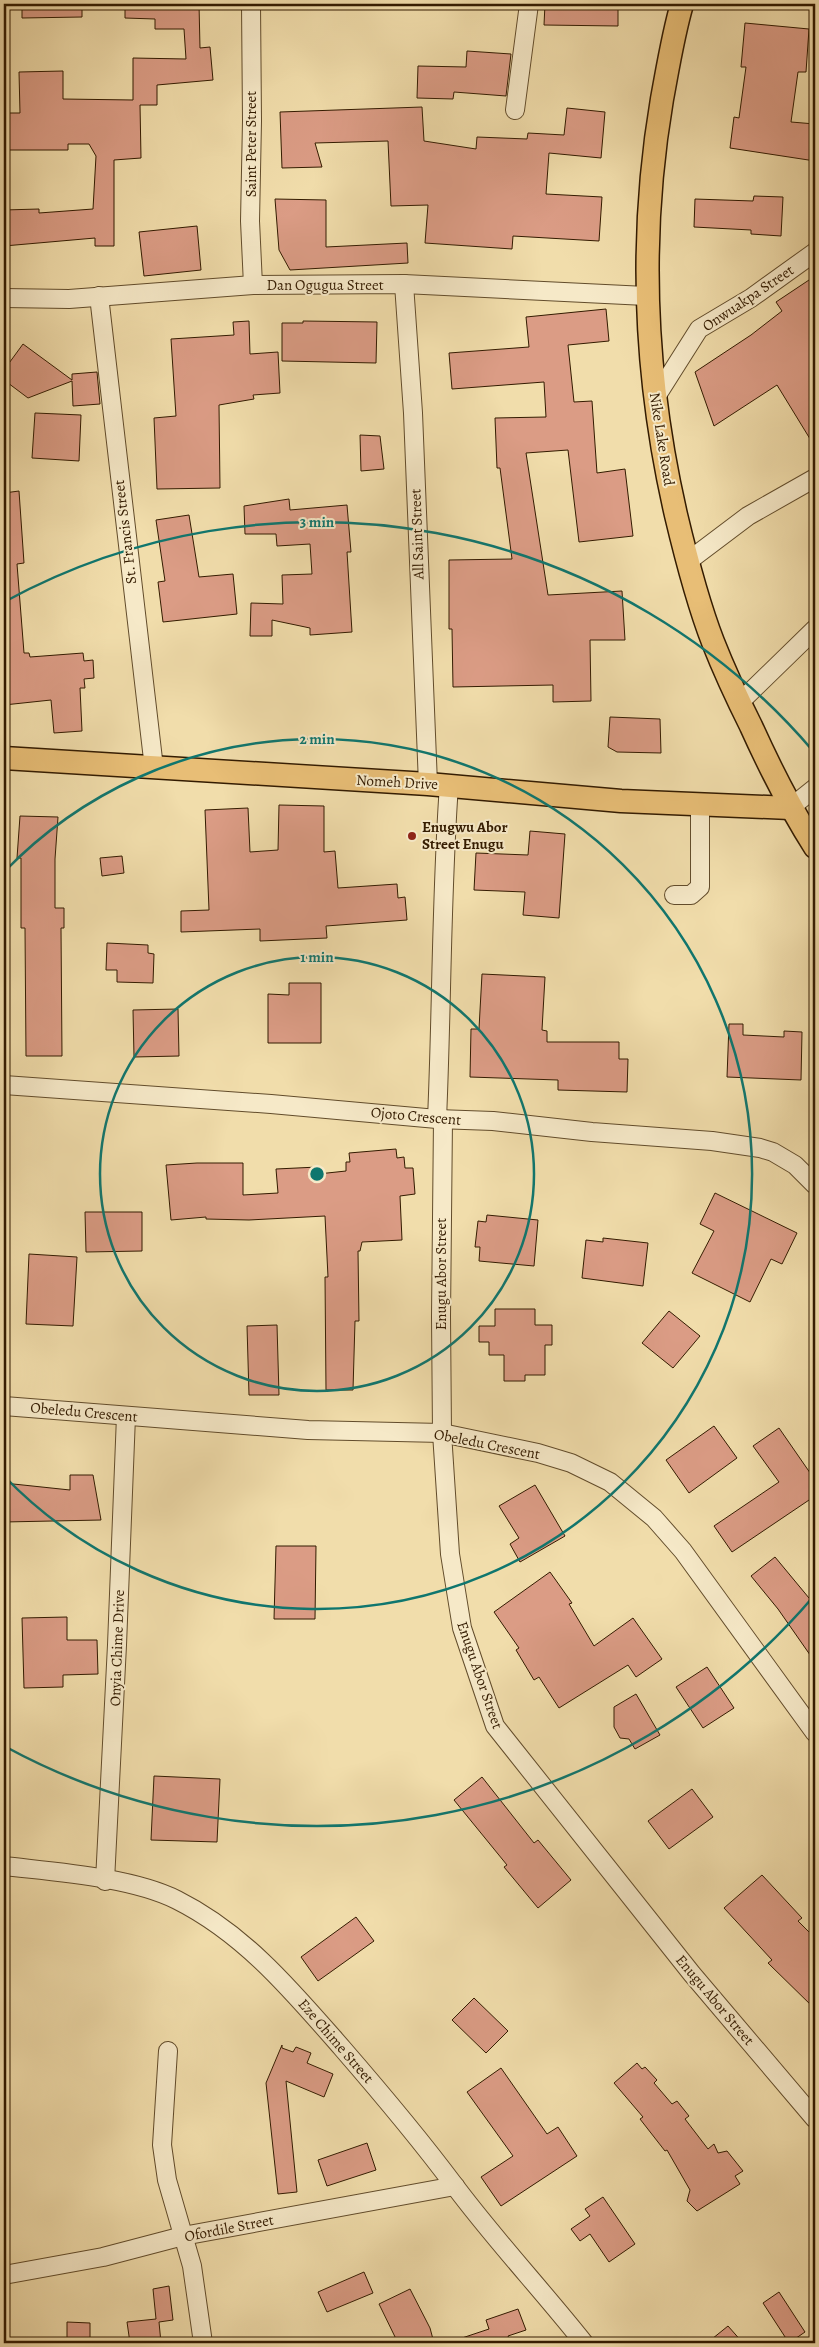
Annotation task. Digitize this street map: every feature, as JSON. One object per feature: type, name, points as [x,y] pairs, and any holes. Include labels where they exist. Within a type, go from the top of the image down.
[{"type":"main road","name":"Nike Lake Road","points":[[682,4],[675,28],[651,171],[646,296],[654,400],[670,489],[687,562],[712,641],[739,703],[807,798],[812,839]]},
{"type":"main road","name":"Nomeh Drive","points":[[4,758],[439,785],[613,800],[700,805],[807,798]]},
{"type":"street","name":"Saint Peter Street","points":[[251,4],[252,121],[250,221],[253,285]]},
{"type":"street","points":[[515,110],[529,4]]},
{"type":"street","name":"Onwuakpa Street","points":[[654,400],[700,329],[751,298],[815,252]]},
{"type":"street","name":"Dan Ogugua Street","points":[[4,298],[69,299],[253,285],[404,284],[646,296]]},
{"type":"street","name":"All Saint Street","points":[[404,284],[439,785],[443,877],[440,1119]]},
{"type":"street","name":"St. Francis Street","points":[[100,296],[154,768]]},
{"type":"street","points":[[687,562],[748,516],[815,478]]},
{"type":"street","points":[[739,703],[815,629]]},
{"type":"street","points":[[674,894],[691,895],[700,887],[700,805]]},
{"type":"street","name":"Ojoto Crescent","points":[[4,1085],[262,1103],[440,1119],[493,1121],[592,1132],[712,1141],[760,1148],[773,1152],[795,1165],[815,1185]]},
{"type":"street","name":"Enugu Abor Street","points":[[440,1119],[442,1433],[450,1554],[458,1610],[464,1634],[496,1726],[692,1974],[815,2119]]},
{"type":"street","name":"Obeledu Crescent","points":[[4,1406],[308,1430],[442,1433],[564,1460],[598,1475],[632,1498],[654,1518],[679,1546],[815,1733]]},
{"type":"street","name":"Onyia Chime Drive","points":[[106,1881],[118,1645],[126,1416]]},
{"type":"street","name":"Eze Chime Street","points":[[4,1866],[148,1889],[176,1900],[211,1920],[245,1946],[274,1972],[318,2019],[429,2151],[455,2186],[584,2343]]},
{"type":"street","points":[[168,2051],[162,2145],[167,2180],[192,2266],[203,2343]]},
{"type":"street","name":"Ofordile Street","points":[[4,2275],[103,2257],[183,2236],[455,2186]]},
{"type":"building","points":[[22,4],[82,4],[82,17],[22,18]]},
{"type":"building","points":[[125,4],[199,4],[200,48],[210,47],[213,80],[157,85],[157,105],[140,105],[141,158],[114,160],[114,246],[95,246],[95,238],[4,246],[4,210],[39,209],[39,213],[93,209],[96,156],[89,144],[68,144],[68,150],[9,150],[9,113],[20,113],[19,72],[63,71],[63,99],[133,100],[133,58],[186,59],[184,29],[155,29],[155,19],[125,18]]},
{"type":"building","points":[[545,4],[618,4],[618,26],[544,25]]},
{"type":"building","points":[[745,23],[809,29],[806,72],[798,72],[791,122],[815,124],[815,161],[730,148],[734,117],[739,118],[746,67],[741,67]]},
{"type":"building","points":[[467,51],[511,54],[506,96],[454,92],[453,99],[417,98],[418,66],[466,67]]},
{"type":"building","points":[[422,107],[424,141],[476,149],[477,137],[527,139],[528,133],[564,135],[567,108],[605,112],[601,158],[549,153],[546,194],[602,197],[599,241],[513,236],[512,249],[425,243],[428,205],[391,206],[388,141],[315,143],[322,167],[282,168],[280,112]]},
{"type":"building","points":[[754,196],[783,197],[781,236],[751,234],[751,230],[694,227],[695,199],[753,201]]},
{"type":"building","points":[[275,199],[326,200],[326,247],[407,243],[408,263],[290,270],[279,250]]},
{"type":"building","points":[[197,226],[201,270],[144,276],[139,232]]},
{"type":"building","points":[[809,280],[815,289],[815,447],[777,385],[714,426],[695,372],[751,335],[782,311],[776,302]]},
{"type":"building","points":[[606,309],[609,341],[568,345],[574,402],[592,401],[597,473],[625,469],[633,536],[579,542],[568,450],[526,453],[548,595],[622,591],[625,640],[590,640],[591,701],[553,702],[553,685],[453,687],[452,629],[449,629],[449,560],[512,559],[500,468],[497,468],[495,418],[546,417],[544,382],[452,389],[449,353],[529,347],[526,317]]},
{"type":"building","points":[[249,321],[250,354],[278,352],[280,393],[253,395],[254,399],[219,405],[220,488],[157,489],[154,418],[176,416],[171,339],[234,335],[233,322]]},
{"type":"building","points":[[303,321],[377,322],[376,363],[282,361],[282,323],[303,323]]},
{"type":"building","points":[[23,344],[72,380],[72,374],[97,372],[100,404],[73,406],[72,381],[28,398],[4,380],[4,370]]},
{"type":"building","points":[[35,413],[81,415],[79,461],[32,458]]},
{"type":"building","points":[[360,435],[380,436],[384,469],[361,471]]},
{"type":"building","points":[[19,491],[24,563],[17,564],[24,653],[29,653],[30,657],[83,653],[84,661],[93,660],[94,678],[84,679],[85,688],[80,688],[82,731],[54,733],[51,700],[4,705],[4,493]]},
{"type":"building","points":[[289,499],[290,510],[347,505],[351,552],[347,552],[352,632],[310,635],[310,628],[272,620],[272,636],[250,636],[251,603],[283,604],[282,575],[312,574],[310,544],[277,546],[276,534],[245,534],[244,506]]},
{"type":"building","points":[[189,515],[199,577],[233,574],[237,614],[163,622],[158,582],[165,581],[156,520]]},
{"type":"building","points":[[610,717],[660,719],[661,753],[617,752],[608,747]]},
{"type":"building","points":[[279,805],[324,806],[324,852],[335,851],[338,888],[397,884],[398,898],[405,897],[407,920],[326,926],[327,938],[260,941],[260,929],[181,932],[181,911],[209,910],[205,810],[248,808],[250,852],[278,850]]},
{"type":"building","points":[[20,816],[58,817],[55,859],[55,908],[64,908],[64,928],[61,928],[62,1056],[26,1056],[25,928],[21,928],[21,858],[17,858]]},
{"type":"building","points":[[530,831],[565,834],[559,918],[523,915],[525,892],[474,890],[476,853],[528,855]]},
{"type":"building","points":[[122,856],[124,873],[102,876],[100,858]]},
{"type":"building","points":[[107,943],[148,945],[148,953],[154,954],[153,983],[117,982],[117,970],[106,970]]},
{"type":"building","points":[[482,974],[545,977],[542,1030],[547,1031],[547,1042],[619,1042],[619,1059],[628,1059],[627,1092],[558,1090],[558,1080],[470,1077],[471,1029],[479,1029]]},
{"type":"building","points":[[289,983],[321,983],[321,1043],[268,1043],[268,994],[289,995]]},
{"type":"building","points":[[178,1009],[179,1056],[134,1057],[133,1010]]},
{"type":"building","points":[[729,1024],[743,1024],[743,1035],[784,1037],[784,1031],[802,1032],[801,1080],[727,1077]]},
{"type":"building","points":[[396,1149],[397,1158],[404,1157],[405,1168],[413,1168],[415,1194],[400,1196],[402,1240],[362,1242],[360,1251],[358,1251],[359,1321],[355,1321],[353,1390],[326,1390],[325,1277],[328,1277],[325,1216],[249,1220],[206,1219],[206,1217],[171,1220],[166,1165],[243,1163],[243,1195],[278,1193],[276,1169],[318,1167],[318,1174],[346,1171],[346,1162],[350,1162],[349,1153]]},
{"type":"building","points":[[715,1193],[797,1233],[782,1264],[771,1259],[750,1302],[692,1273],[714,1231],[700,1224]]},
{"type":"building","points":[[85,1212],[142,1212],[142,1251],[86,1252]]},
{"type":"building","points":[[487,1215],[538,1220],[534,1266],[479,1261],[480,1247],[475,1247],[478,1221],[486,1222]]},
{"type":"building","points":[[603,1238],[648,1243],[643,1286],[582,1278],[586,1240],[603,1242]]},
{"type":"building","points":[[29,1254],[77,1257],[73,1326],[26,1324]]},
{"type":"building","points":[[495,1309],[535,1309],[535,1325],[552,1325],[552,1345],[545,1345],[545,1375],[525,1375],[525,1381],[504,1381],[504,1355],[489,1355],[489,1342],[479,1342],[479,1326],[495,1326]]},
{"type":"building","points":[[669,1311],[700,1336],[673,1368],[642,1343]]},
{"type":"building","points":[[277,1325],[279,1395],[249,1395],[247,1326]]},
{"type":"building","points":[[714,1426],[737,1458],[689,1493],[666,1460]]},
{"type":"building","points":[[779,1428],[815,1480],[815,1496],[732,1552],[714,1526],[779,1482],[753,1446]]},
{"type":"building","points":[[70,1475],[93,1475],[101,1520],[4,1522],[4,1483],[70,1490]]},
{"type":"building","points":[[535,1485],[565,1536],[520,1562],[510,1544],[519,1538],[499,1506]]},
{"type":"building","points":[[276,1546],[316,1546],[315,1619],[274,1619]]},
{"type":"building","points":[[775,1557],[809,1598],[815,1593],[815,1662],[778,1609],[751,1576]]},
{"type":"building","points":[[550,1572],[572,1603],[569,1604],[594,1646],[633,1618],[662,1659],[636,1677],[628,1665],[559,1708],[539,1677],[534,1680],[516,1650],[519,1648],[494,1612]]},
{"type":"building","points":[[67,1617],[67,1640],[97,1640],[98,1674],[63,1675],[63,1687],[24,1688],[22,1618]]},
{"type":"building","points":[[707,1667],[734,1708],[703,1728],[676,1687]]},
{"type":"building","points":[[636,1694],[660,1735],[635,1749],[629,1739],[620,1738],[614,1727],[614,1707]]},
{"type":"building","points":[[154,1776],[220,1779],[217,1842],[151,1840]]},
{"type":"building","points":[[482,1777],[534,1843],[538,1840],[571,1880],[538,1908],[504,1867],[507,1865],[454,1800]]},
{"type":"building","points":[[692,1789],[713,1817],[669,1849],[648,1821]]},
{"type":"building","points":[[762,1875],[802,1918],[798,1921],[815,1938],[815,2009],[768,1963],[772,1960],[724,1908]]},
{"type":"building","points":[[356,1917],[374,1941],[318,1981],[301,1957]]},
{"type":"building","points":[[474,1998],[508,2031],[486,2053],[452,2020]]},
{"type":"building","points":[[282,2045],[282,2048],[293,2052],[296,2047],[311,2053],[307,2063],[333,2074],[324,2097],[286,2081],[297,2192],[278,2194],[266,2083]]},
{"type":"building","points":[[637,2063],[642,2069],[645,2067],[657,2080],[654,2083],[672,2104],[677,2101],[689,2116],[685,2119],[708,2149],[714,2144],[718,2153],[727,2151],[743,2171],[735,2176],[740,2184],[697,2211],[687,2201],[690,2190],[667,2150],[665,2151],[640,2119],[643,2117],[614,2083]]},
{"type":"building","points":[[501,2068],[547,2134],[558,2127],[577,2156],[501,2206],[481,2177],[513,2156],[467,2092]]},
{"type":"building","points":[[367,2143],[376,2170],[327,2186],[318,2160]]},
{"type":"building","points":[[603,2197],[635,2244],[609,2262],[590,2234],[580,2241],[571,2229],[590,2216],[585,2209]]},
{"type":"building","points":[[364,2272],[373,2293],[327,2312],[318,2292]]},
{"type":"building","points":[[169,2286],[173,2320],[159,2322],[161,2343],[130,2343],[127,2322],[156,2319],[153,2289]]},
{"type":"building","points":[[410,2289],[430,2328],[434,2343],[398,2343],[379,2304]]},
{"type":"building","points":[[779,2292],[805,2332],[789,2343],[763,2303]]},
{"type":"building","points":[[518,2309],[526,2330],[508,2336],[511,2343],[453,2343],[453,2341],[489,2329],[486,2320]]},
{"type":"building","points":[[67,2322],[90,2323],[90,2343],[67,2343]]},
{"type":"building","points":[[728,2326],[743,2343],[707,2343]]},
{"type":"place","name":"Enugwu Abor Street Enugu","points":[[412,836]]}]
